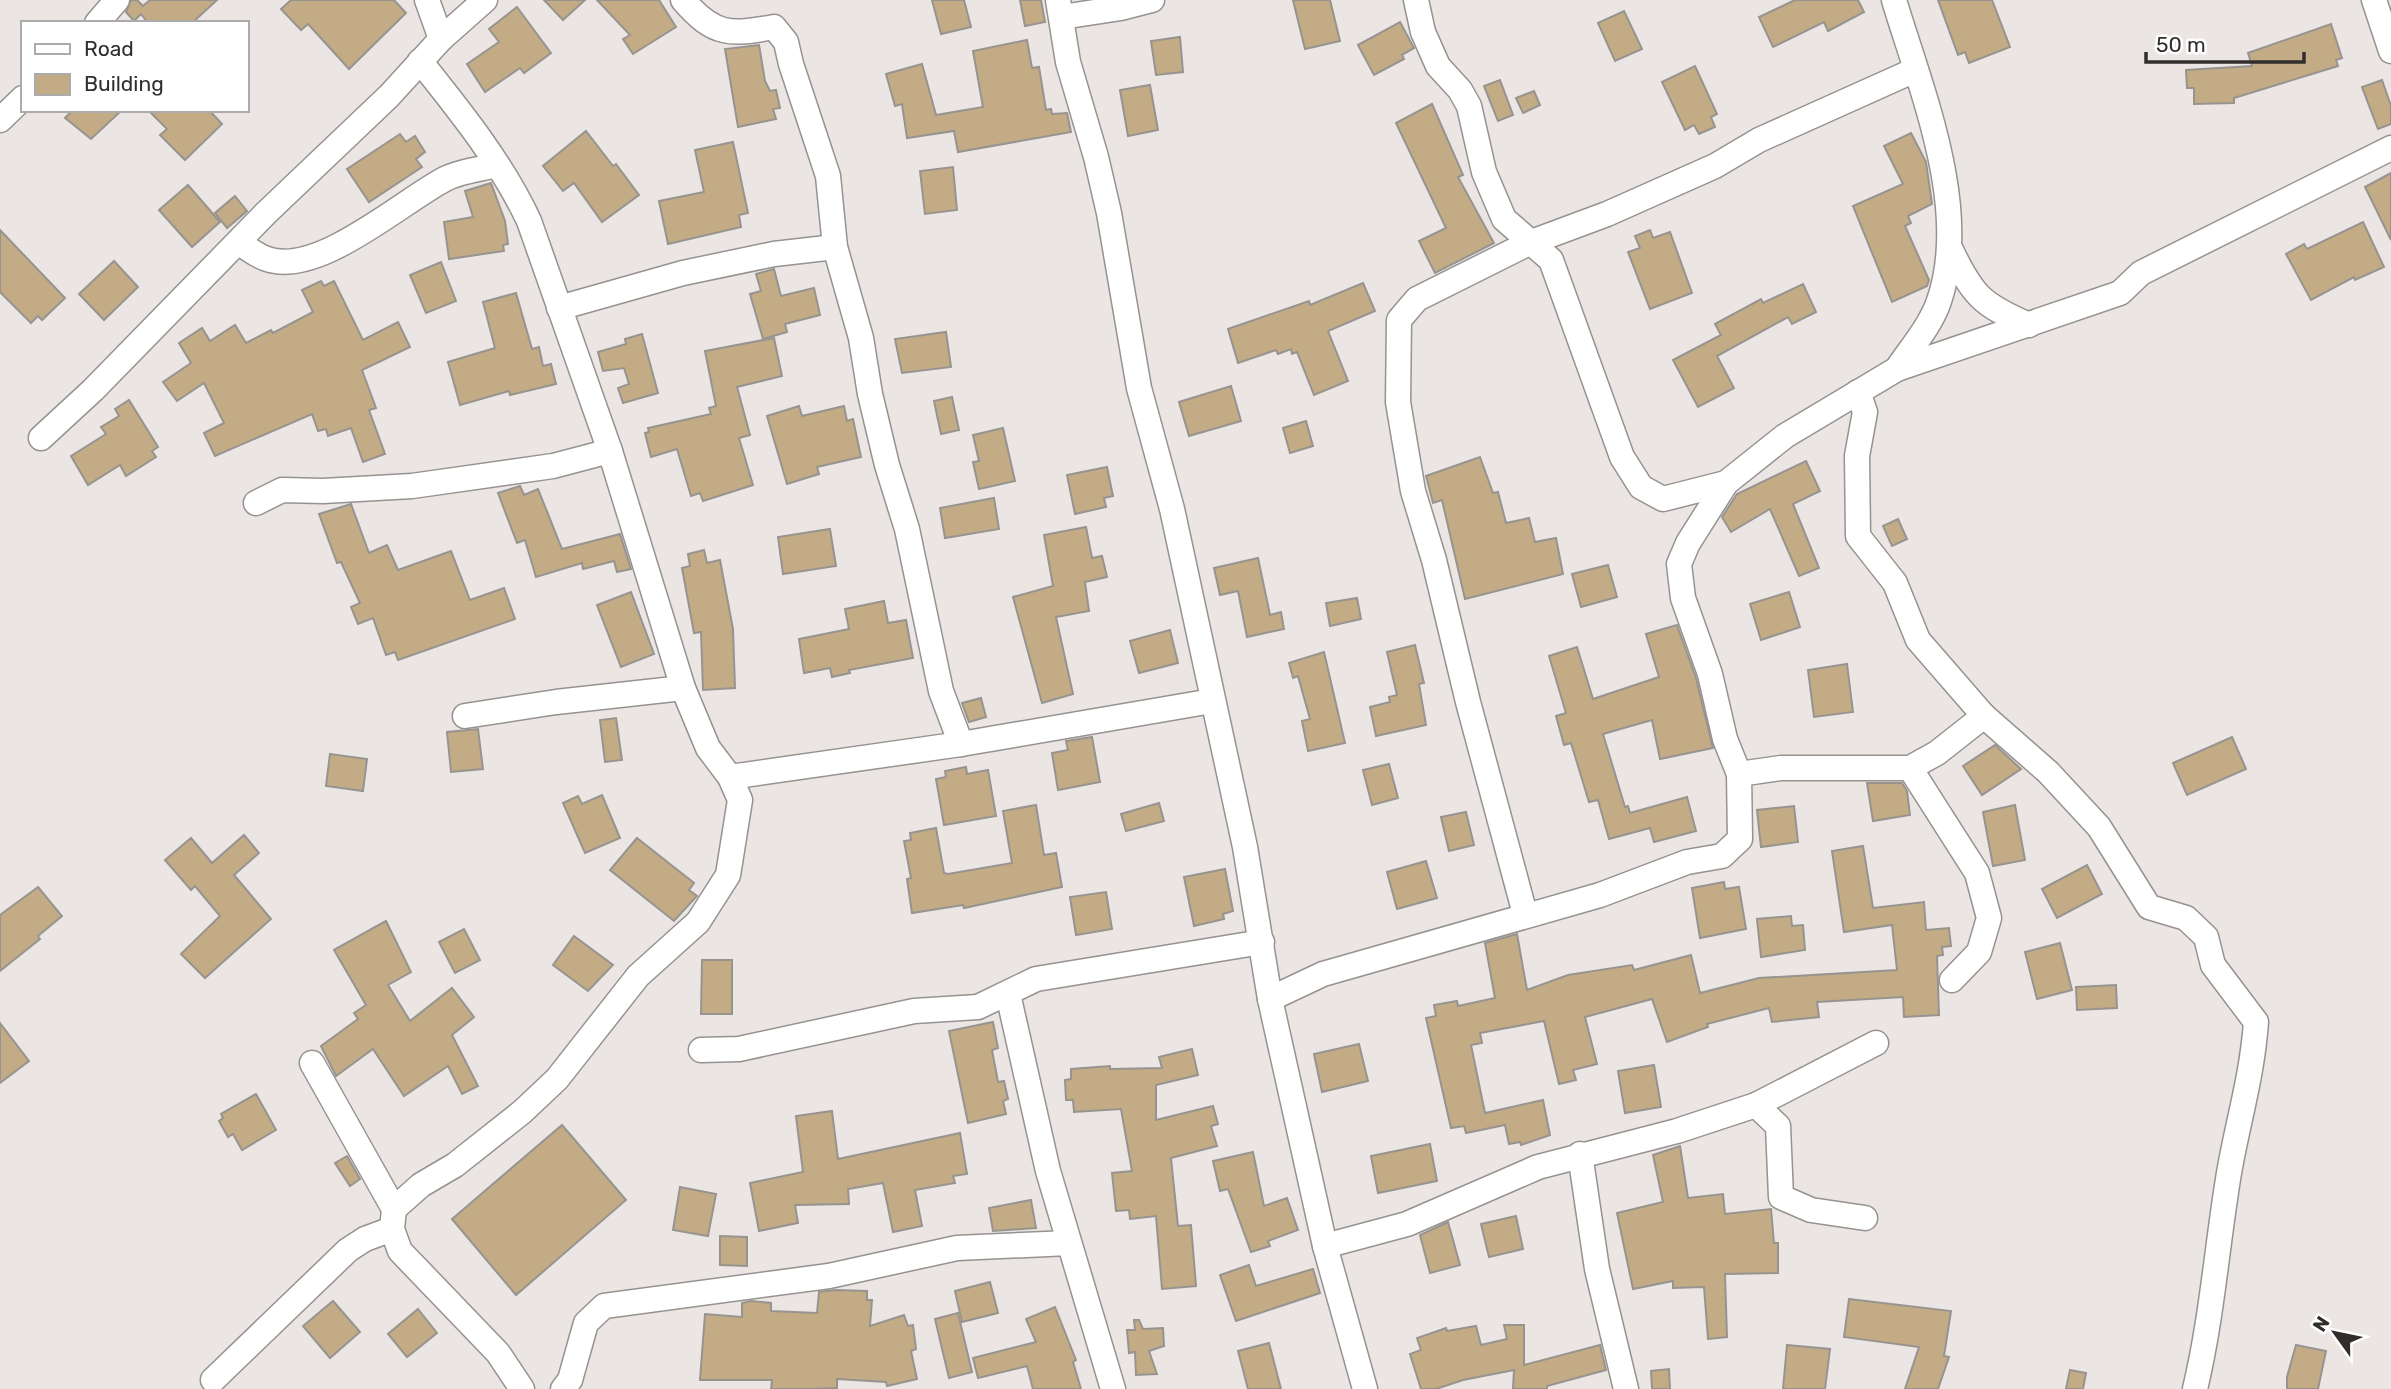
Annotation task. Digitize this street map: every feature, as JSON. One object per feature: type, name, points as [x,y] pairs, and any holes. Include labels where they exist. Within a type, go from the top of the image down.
[{"type":"street","points":[[99,21],[117,0]]},
{"type":"street","points":[[428,0],[441,39]]},
{"type":"street","points":[[41,438],[93,390],[177,301],[389,96],[441,39],[485,0]]},
{"type":"street","points":[[683,0],[696,16],[719,32],[744,32],[774,27],[786,42],[828,176],[835,247],[860,338],[887,465],[907,529],[941,691],[961,744]]},
{"type":"street","points":[[1152,0],[1121,8],[1060,8],[1068,62],[1096,157],[1109,213],[1139,388],[1172,509],[1262,942],[1270,999],[1325,1246],[1365,1389]]},
{"type":"street","points":[[1416,0],[1423,32],[1438,66],[1460,90],[1469,106],[1484,172],[1504,219],[1551,260],[1622,457],[1641,487],[1663,499],[1726,483]]},
{"type":"street","points":[[1894,0],[1943,174],[1950,218],[1951,250],[1939,302],[1897,369]]},
{"type":"street","points":[[2374,0],[2391,51]]},
{"type":"street","points":[[213,1380],[348,1250],[393,1219],[421,1185],[455,1165],[522,1112],[557,1079],[638,976],[698,922],[728,876],[740,800],[730,777],[708,748],[682,688],[610,451],[529,221],[516,193],[497,165],[420,61]]},
{"type":"street","points":[[1525,914],[1468,702],[1434,559],[1413,491],[1398,402],[1399,320],[1417,299],[1530,243],[1607,214],[1736,156],[1759,140],[1915,71]]},
{"type":"street","points":[[0,120],[21,100]]},
{"type":"street","points":[[1270,999],[1323,974],[1433,944],[1525,914],[1600,895],[1687,862],[1723,856],[1740,839],[1739,775],[1725,739],[1710,674],[1683,598],[1679,564],[1688,543],[1726,483],[1785,436],[1897,369],[1986,336],[2029,325],[2120,293],[2141,273],[2391,148]]},
{"type":"street","points":[[239,243],[268,260],[295,261],[337,247],[368,231],[403,203],[449,177],[497,165]]},
{"type":"street","points":[[559,308],[683,274],[774,254],[835,247]]},
{"type":"street","points":[[1951,250],[1968,286],[1995,310],[2029,325]]},
{"type":"street","points":[[1858,392],[1866,412],[1857,456],[1858,536],[1895,583],[1918,640],[1984,716],[2048,772],[2099,827],[2149,907],[2186,918],[2206,937],[2213,965],[2256,1022],[2253,1067],[2230,1170],[2215,1282],[2195,1389]]},
{"type":"street","points":[[257,502],[282,490],[323,491],[412,486],[553,466],[610,451]]},
{"type":"street","points":[[465,716],[556,702],[682,688]]},
{"type":"street","points":[[730,777],[961,744],[1212,701]]},
{"type":"street","points":[[1739,775],[1781,768],[1910,768],[1937,753],[1984,716]]},
{"type":"street","points":[[1910,768],[1977,873],[1989,918],[1979,951],[1952,980]]},
{"type":"street","points":[[701,1050],[739,1049],[914,1011],[978,1007],[1036,979],[1262,942]]},
{"type":"street","points":[[1009,994],[1048,1171],[1113,1389]]},
{"type":"street","points":[[1325,1246],[1407,1224],[1484,1188],[1580,1154],[1677,1131],[1756,1105],[1876,1043]]},
{"type":"street","points":[[312,1063],[393,1219],[400,1251],[498,1353],[522,1389]]},
{"type":"street","points":[[1756,1105],[1777,1126],[1781,1196],[1811,1210],[1865,1218]]},
{"type":"street","points":[[1580,1154],[1597,1269],[1626,1389]]},
{"type":"street","points":[[563,1389],[570,1380],[586,1323],[604,1306],[829,1276],[957,1248],[1069,1243]]},
{"type":"building","points":[[131,0],[137,0],[143,6],[150,0],[217,0],[194,21],[146,21],[141,14],[134,21],[126,12]]},
{"type":"building","points":[[291,0],[394,0],[406,13],[349,69],[308,24],[301,30],[281,9]]},
{"type":"building","points":[[544,0],[585,0],[563,20]]},
{"type":"building","points":[[597,0],[659,0],[676,27],[633,54],[623,39],[630,35]]},
{"type":"building","points":[[932,0],[964,0],[971,27],[941,34]]},
{"type":"building","points":[[1020,0],[1041,0],[1045,22],[1025,26]]},
{"type":"building","points":[[1293,0],[1330,0],[1340,41],[1305,49]]},
{"type":"building","points":[[1795,0],[1858,0],[1864,12],[1828,31],[1824,22],[1773,47],[1759,17]]},
{"type":"building","points":[[1938,0],[1992,0],[2010,47],[1969,63],[1965,52],[1958,55]]},
{"type":"building","points":[[517,7],[551,53],[524,73],[520,68],[485,92],[467,64],[499,42],[489,29]]},
{"type":"building","points":[[1624,11],[1642,49],[1615,61],[1598,23]]},
{"type":"building","points":[[1400,22],[1414,48],[1402,55],[1404,59],[1374,75],[1358,45]]},
{"type":"building","points":[[2331,24],[2342,58],[2336,60],[2338,66],[2234,98],[2234,103],[2194,104],[2194,88],[2187,88],[2186,70],[2252,66],[2248,53]]},
{"type":"building","points":[[1180,37],[1183,72],[1156,75],[1151,41]]},
{"type":"building","points":[[1027,40],[1032,68],[1039,67],[1046,110],[1051,109],[1052,114],[1067,113],[1071,132],[958,152],[954,131],[907,138],[902,104],[895,106],[886,74],[922,64],[936,115],[983,107],[973,51]]},
{"type":"building","points":[[759,45],[765,81],[770,91],[776,90],[780,108],[773,109],[776,119],[738,127],[725,49]]},
{"type":"building","points":[[1695,66],[1717,114],[1711,117],[1715,127],[1699,134],[1694,125],[1685,130],[1662,82]]},
{"type":"building","points":[[1500,80],[1513,115],[1498,121],[1484,86]]},
{"type":"building","points":[[2382,80],[2391,106],[2391,124],[2378,129],[2362,87]]},
{"type":"building","points":[[1150,85],[1158,130],[1128,136],[1120,90]]},
{"type":"building","points":[[1534,91],[1540,105],[1523,113],[1516,98]]},
{"type":"building","points":[[1432,104],[1463,175],[1458,177],[1494,243],[1435,273],[1419,241],[1446,228],[1396,123]]},
{"type":"building","points":[[71,112],[120,112],[91,139],[65,118]]},
{"type":"building","points":[[150,112],[211,112],[222,124],[185,160],[160,135],[167,129]]},
{"type":"building","points":[[586,131],[639,195],[602,222],[574,183],[563,191],[543,166]]},
{"type":"building","points":[[1911,133],[1926,162],[1932,204],[1908,216],[1911,223],[1905,226],[1929,280],[1927,286],[1892,302],[1853,206],[1903,184],[1884,146]]},
{"type":"building","points":[[400,134],[406,142],[415,136],[425,152],[416,159],[422,167],[369,202],[347,169]]},
{"type":"building","points":[[733,142],[748,213],[739,215],[741,227],[668,244],[659,201],[704,192],[695,150]]},
{"type":"building","points":[[953,167],[957,210],[925,214],[920,171]]},
{"type":"building","points":[[2391,173],[2391,240],[2365,187]]},
{"type":"building","points":[[491,183],[505,221],[508,244],[503,245],[504,251],[449,259],[444,222],[473,217],[465,191]]},
{"type":"building","points":[[188,185],[220,222],[192,247],[159,210]]},
{"type":"building","points":[[235,196],[247,211],[227,228],[215,213]]},
{"type":"building","points":[[2363,222],[2384,267],[2355,280],[2354,277],[2311,300],[2286,254],[2304,244],[2307,249]]},
{"type":"building","points":[[0,230],[65,298],[42,320],[38,316],[31,323],[0,292]]},
{"type":"building","points":[[1650,230],[1653,238],[1670,232],[1692,293],[1650,309],[1628,252],[1640,248],[1635,236]]},
{"type":"building","points":[[114,261],[138,287],[104,320],[79,294]]},
{"type":"building","points":[[441,262],[456,301],[426,313],[410,275]]},
{"type":"building","points":[[774,269],[781,296],[814,288],[820,315],[785,324],[787,332],[763,339],[750,294],[761,291],[756,274]]},
{"type":"building","points":[[321,281],[324,286],[334,281],[363,340],[398,322],[410,347],[362,370],[376,408],[369,410],[385,454],[363,462],[351,428],[328,436],[326,429],[318,431],[312,414],[215,456],[204,433],[224,423],[204,383],[177,401],[163,382],[191,363],[179,343],[202,328],[210,341],[235,325],[246,343],[271,330],[273,333],[313,312],[302,290]]},
{"type":"building","points":[[1363,283],[1375,311],[1328,331],[1348,381],[1314,395],[1297,352],[1292,354],[1291,349],[1278,354],[1276,350],[1238,363],[1228,329],[1309,301],[1310,305]]},
{"type":"building","points":[[1803,284],[1816,312],[1792,324],[1788,317],[1717,356],[1734,388],[1698,407],[1673,360],[1721,335],[1715,324],[1761,299],[1763,303]]},
{"type":"building","points":[[516,293],[532,349],[539,347],[543,366],[551,364],[556,384],[510,395],[509,391],[460,405],[448,362],[495,348],[483,302]]},
{"type":"building","points":[[946,332],[951,367],[902,373],[895,339]]},
{"type":"building","points":[[642,334],[658,393],[623,403],[618,388],[629,384],[624,368],[603,371],[598,352],[626,344],[625,339]]},
{"type":"building","points":[[774,338],[782,376],[737,387],[750,435],[739,438],[753,485],[703,501],[700,493],[691,496],[677,449],[651,457],[645,433],[649,432],[648,428],[711,414],[709,408],[716,406],[705,351]]},
{"type":"building","points":[[1231,386],[1241,421],[1189,436],[1179,402]]},
{"type":"building","points":[[952,397],[959,430],[941,434],[934,401]]},
{"type":"building","points":[[129,400],[158,447],[152,451],[156,457],[126,476],[120,465],[88,485],[71,456],[106,434],[101,427],[119,416],[115,409]]},
{"type":"building","points":[[799,406],[802,416],[844,406],[847,421],[853,419],[861,457],[817,467],[819,474],[787,484],[767,416]]},
{"type":"building","points":[[1306,421],[1313,446],[1290,453],[1283,428]]},
{"type":"building","points":[[1003,428],[1015,481],[979,489],[973,462],[979,461],[973,435]]},
{"type":"building","points":[[1480,457],[1493,493],[1498,492],[1506,523],[1529,518],[1535,542],[1556,538],[1563,574],[1465,599],[1442,500],[1433,503],[1426,476]]},
{"type":"building","points":[[1806,461],[1820,491],[1793,504],[1819,568],[1799,576],[1770,509],[1731,532],[1722,517],[1737,494]]},
{"type":"building","points":[[1107,467],[1113,496],[1104,498],[1106,507],[1075,514],[1067,475]]},
{"type":"building","points":[[520,486],[524,495],[538,489],[562,549],[620,534],[631,569],[617,572],[614,561],[583,569],[582,563],[536,577],[525,540],[517,543],[498,493]]},
{"type":"building","points":[[994,498],[999,529],[945,538],[940,508]]},
{"type":"building","points":[[351,504],[369,553],[387,545],[398,570],[451,551],[470,600],[504,588],[515,619],[398,660],[395,652],[386,655],[373,618],[358,624],[351,607],[360,603],[341,562],[337,563],[319,514]]},
{"type":"building","points":[[1898,519],[1907,539],[1892,546],[1883,526]]},
{"type":"building","points":[[1086,527],[1092,558],[1102,556],[1107,577],[1085,582],[1089,611],[1056,617],[1073,694],[1042,703],[1013,597],[1053,586],[1044,535]]},
{"type":"building","points":[[830,529],[836,566],[783,574],[778,537]]},
{"type":"building","points":[[704,550],[707,563],[720,560],[733,629],[735,688],[703,690],[701,632],[694,633],[682,568],[690,566],[688,554]]},
{"type":"building","points":[[1258,558],[1270,615],[1281,612],[1284,629],[1247,637],[1238,591],[1220,595],[1214,568]]},
{"type":"building","points":[[1608,565],[1617,597],[1581,607],[1572,574]]},
{"type":"building","points":[[631,592],[654,654],[621,667],[597,605]]},
{"type":"building","points":[[1789,592],[1800,627],[1761,640],[1750,604]]},
{"type":"building","points":[[1357,598],[1361,619],[1330,626],[1326,603]]},
{"type":"building","points":[[884,601],[888,623],[906,620],[913,658],[849,670],[850,673],[832,677],[830,668],[804,673],[799,639],[849,629],[845,609]]},
{"type":"building","points":[[1677,625],[1696,678],[1713,748],[1660,759],[1652,720],[1603,734],[1625,807],[1628,806],[1630,813],[1687,797],[1696,831],[1654,842],[1650,828],[1609,839],[1598,800],[1589,802],[1571,743],[1564,745],[1556,716],[1566,713],[1549,656],[1577,647],[1593,699],[1659,677],[1646,634]]},
{"type":"building","points":[[1170,630],[1178,663],[1139,673],[1130,641]]},
{"type":"building","points":[[1415,645],[1424,683],[1419,684],[1426,725],[1376,736],[1370,707],[1390,702],[1389,697],[1397,695],[1387,652]]},
{"type":"building","points":[[1324,652],[1345,743],[1308,751],[1302,721],[1310,719],[1298,676],[1293,678],[1289,663]]},
{"type":"building","points":[[1847,664],[1853,712],[1814,717],[1808,670]]},
{"type":"building","points":[[981,698],[986,717],[969,722],[962,703]]},
{"type":"building","points":[[616,718],[622,760],[605,762],[600,720]]},
{"type":"building","points":[[478,729],[483,769],[451,772],[447,732]]},
{"type":"building","points":[[1092,737],[1100,782],[1058,790],[1052,753],[1068,750],[1066,741]]},
{"type":"building","points":[[2232,737],[2246,769],[2187,795],[2173,763]]},
{"type":"building","points":[[1995,745],[2021,769],[1982,795],[1963,766]]},
{"type":"building","points":[[330,754],[367,759],[363,791],[326,786]]},
{"type":"building","points":[[1389,764],[1398,798],[1372,805],[1363,770]]},
{"type":"building","points":[[966,767],[967,774],[988,770],[996,816],[944,825],[936,779],[946,777],[945,771]]},
{"type":"building","points":[[1867,783],[1902,783],[1907,791],[1910,815],[1873,821]]},
{"type":"building","points":[[602,795],[620,838],[585,853],[563,803],[578,796],[582,804]]},
{"type":"building","points":[[1159,803],[1164,821],[1126,831],[1121,814]]},
{"type":"building","points":[[1036,805],[1044,855],[1056,853],[1062,887],[964,908],[963,905],[912,913],[907,879],[911,878],[904,841],[911,840],[910,833],[936,828],[944,873],[1012,863],[1003,811]]},
{"type":"building","points":[[2015,805],[2025,860],[1993,866],[1983,812]]},
{"type":"building","points":[[1794,806],[1798,842],[1761,847],[1757,810]]},
{"type":"building","points":[[1466,812],[1474,845],[1449,851],[1441,817]]},
{"type":"building","points":[[244,835],[259,853],[234,875],[271,919],[205,978],[181,954],[220,916],[195,886],[191,890],[165,860],[191,838],[212,863]]},
{"type":"building","points":[[637,838],[694,883],[689,890],[697,896],[674,921],[610,870]]},
{"type":"building","points":[[1863,846],[1873,908],[1924,902],[1926,930],[1949,928],[1951,946],[1942,947],[1943,955],[1937,956],[1939,1015],[1904,1017],[1903,997],[1817,1002],[1819,1017],[1772,1022],[1769,1008],[1707,1024],[1708,1027],[1667,1042],[1652,999],[1585,1017],[1597,1064],[1573,1070],[1576,1080],[1559,1084],[1544,1021],[1480,1033],[1482,1043],[1471,1045],[1485,1113],[1543,1100],[1550,1135],[1521,1145],[1520,1142],[1509,1144],[1505,1125],[1466,1133],[1464,1126],[1451,1128],[1426,1018],[1436,1016],[1434,1005],[1457,1001],[1458,1006],[1495,998],[1485,943],[1517,934],[1527,990],[1568,975],[1632,965],[1634,970],[1691,955],[1700,993],[1759,978],[1897,970],[1892,925],[1844,932],[1832,851]]},
{"type":"building","points":[[1426,861],[1437,898],[1397,909],[1387,872]]},
{"type":"building","points":[[2087,865],[2102,894],[2057,918],[2042,889]]},
{"type":"building","points":[[1225,869],[1233,911],[1223,914],[1224,919],[1194,926],[1184,877]]},
{"type":"building","points":[[1724,882],[1725,889],[1739,887],[1746,929],[1700,938],[1692,888]]},
{"type":"building","points":[[38,887],[62,916],[38,936],[40,939],[0,971],[0,915]]},
{"type":"building","points":[[1106,892],[1112,929],[1076,935],[1070,897]]},
{"type":"building","points":[[1791,916],[1792,926],[1803,925],[1805,950],[1761,957],[1757,919]]},
{"type":"building","points":[[386,921],[411,972],[388,985],[410,1021],[452,988],[474,1017],[452,1035],[478,1086],[462,1094],[448,1066],[404,1096],[373,1049],[336,1076],[321,1046],[358,1019],[354,1013],[366,1005],[334,950]]},
{"type":"building","points":[[464,929],[480,960],[455,973],[439,942]]},
{"type":"building","points":[[574,936],[613,965],[588,991],[553,965]]},
{"type":"building","points":[[2060,943],[2072,990],[2037,999],[2025,952]]},
{"type":"building","points":[[702,960],[732,960],[732,1014],[701,1014]]},
{"type":"building","points":[[2116,985],[2117,1008],[2077,1010],[2076,987]]},
{"type":"building","points":[[993,1022],[998,1048],[992,1050],[998,1082],[1004,1081],[1008,1099],[1003,1101],[1006,1114],[968,1123],[949,1031]]},
{"type":"building","points":[[0,1023],[29,1061],[0,1083]]},
{"type":"building","points":[[1359,1044],[1368,1081],[1322,1092],[1314,1054]]},
{"type":"building","points":[[1192,1049],[1198,1075],[1156,1085],[1156,1120],[1213,1106],[1218,1124],[1211,1126],[1217,1146],[1171,1158],[1178,1226],[1191,1225],[1196,1286],[1162,1289],[1156,1216],[1130,1219],[1129,1210],[1116,1211],[1112,1173],[1132,1171],[1121,1109],[1074,1112],[1073,1100],[1066,1100],[1065,1080],[1071,1079],[1071,1069],[1110,1066],[1110,1069],[1162,1068],[1159,1057]]},
{"type":"building","points":[[1654,1065],[1661,1107],[1625,1113],[1618,1071]]},
{"type":"building","points":[[256,1094],[276,1130],[242,1150],[233,1134],[228,1137],[219,1121],[223,1118],[221,1114]]},
{"type":"building","points":[[832,1111],[838,1159],[960,1133],[967,1174],[953,1176],[955,1183],[915,1190],[922,1226],[893,1232],[883,1183],[848,1189],[849,1204],[795,1205],[798,1223],[759,1231],[750,1183],[803,1172],[796,1116]]},
{"type":"building","points":[[562,1125],[626,1200],[516,1295],[452,1219]]},
{"type":"building","points":[[1430,1144],[1437,1181],[1378,1193],[1371,1156]]},
{"type":"building","points":[[1680,1146],[1688,1198],[1723,1194],[1725,1214],[1771,1209],[1774,1243],[1778,1243],[1778,1273],[1725,1274],[1727,1337],[1708,1339],[1704,1287],[1673,1288],[1673,1281],[1633,1289],[1617,1213],[1663,1202],[1653,1155]]},
{"type":"building","points":[[1253,1152],[1264,1206],[1287,1198],[1298,1230],[1268,1241],[1270,1246],[1251,1252],[1228,1189],[1220,1191],[1213,1161]]},
{"type":"building","points":[[347,1156],[360,1179],[350,1186],[335,1163]]},
{"type":"building","points":[[680,1187],[716,1194],[708,1236],[673,1230]]},
{"type":"building","points":[[1031,1200],[1036,1228],[993,1231],[989,1208]]},
{"type":"building","points":[[1516,1216],[1523,1249],[1489,1257],[1481,1224]]},
{"type":"building","points":[[1448,1222],[1460,1265],[1430,1273],[1420,1235]]},
{"type":"building","points":[[720,1236],[747,1237],[747,1266],[720,1265]]},
{"type":"building","points":[[1249,1265],[1256,1286],[1313,1269],[1320,1293],[1236,1321],[1220,1275]]},
{"type":"building","points":[[990,1282],[998,1313],[962,1322],[955,1291]]},
{"type":"building","points":[[867,1291],[867,1300],[872,1300],[870,1326],[904,1315],[908,1326],[913,1325],[916,1349],[911,1351],[917,1379],[887,1386],[886,1382],[837,1379],[837,1388],[808,1389],[771,1389],[772,1380],[700,1380],[705,1314],[742,1317],[742,1303],[751,1301],[771,1303],[771,1311],[817,1313],[819,1292]]},
{"type":"building","points":[[1849,1299],[1951,1311],[1944,1356],[1949,1357],[1938,1389],[1905,1389],[1919,1347],[1844,1337]]},
{"type":"building","points":[[333,1301],[360,1332],[330,1358],[303,1326]]},
{"type":"building","points":[[1055,1307],[1076,1360],[1073,1362],[1081,1389],[1033,1389],[1027,1366],[978,1378],[973,1358],[1036,1342],[1026,1319]]},
{"type":"building","points":[[418,1309],[437,1333],[407,1357],[388,1334]]},
{"type":"building","points":[[958,1313],[972,1372],[949,1378],[935,1319]]},
{"type":"building","points":[[1134,1320],[1139,1320],[1143,1329],[1163,1328],[1164,1346],[1149,1351],[1157,1374],[1136,1375],[1135,1352],[1129,1353],[1127,1330],[1135,1330]]},
{"type":"building","points":[[1504,1325],[1524,1325],[1524,1365],[1600,1345],[1606,1370],[1547,1386],[1547,1389],[1513,1389],[1514,1370],[1463,1380],[1436,1389],[1421,1389],[1410,1354],[1421,1350],[1417,1338],[1446,1328],[1447,1331],[1476,1326],[1481,1345],[1507,1339]]},
{"type":"building","points":[[1269,1343],[1281,1389],[1248,1389],[1238,1351]]},
{"type":"building","points":[[1787,1345],[1830,1349],[1825,1389],[1783,1389]]},
{"type":"building","points":[[2296,1345],[2326,1351],[2318,1389],[2287,1389],[2287,1377]]},
{"type":"building","points":[[1669,1369],[1670,1389],[1652,1389],[1651,1371]]},
{"type":"building","points":[[2070,1370],[2086,1373],[2083,1389],[2066,1389]]}]
